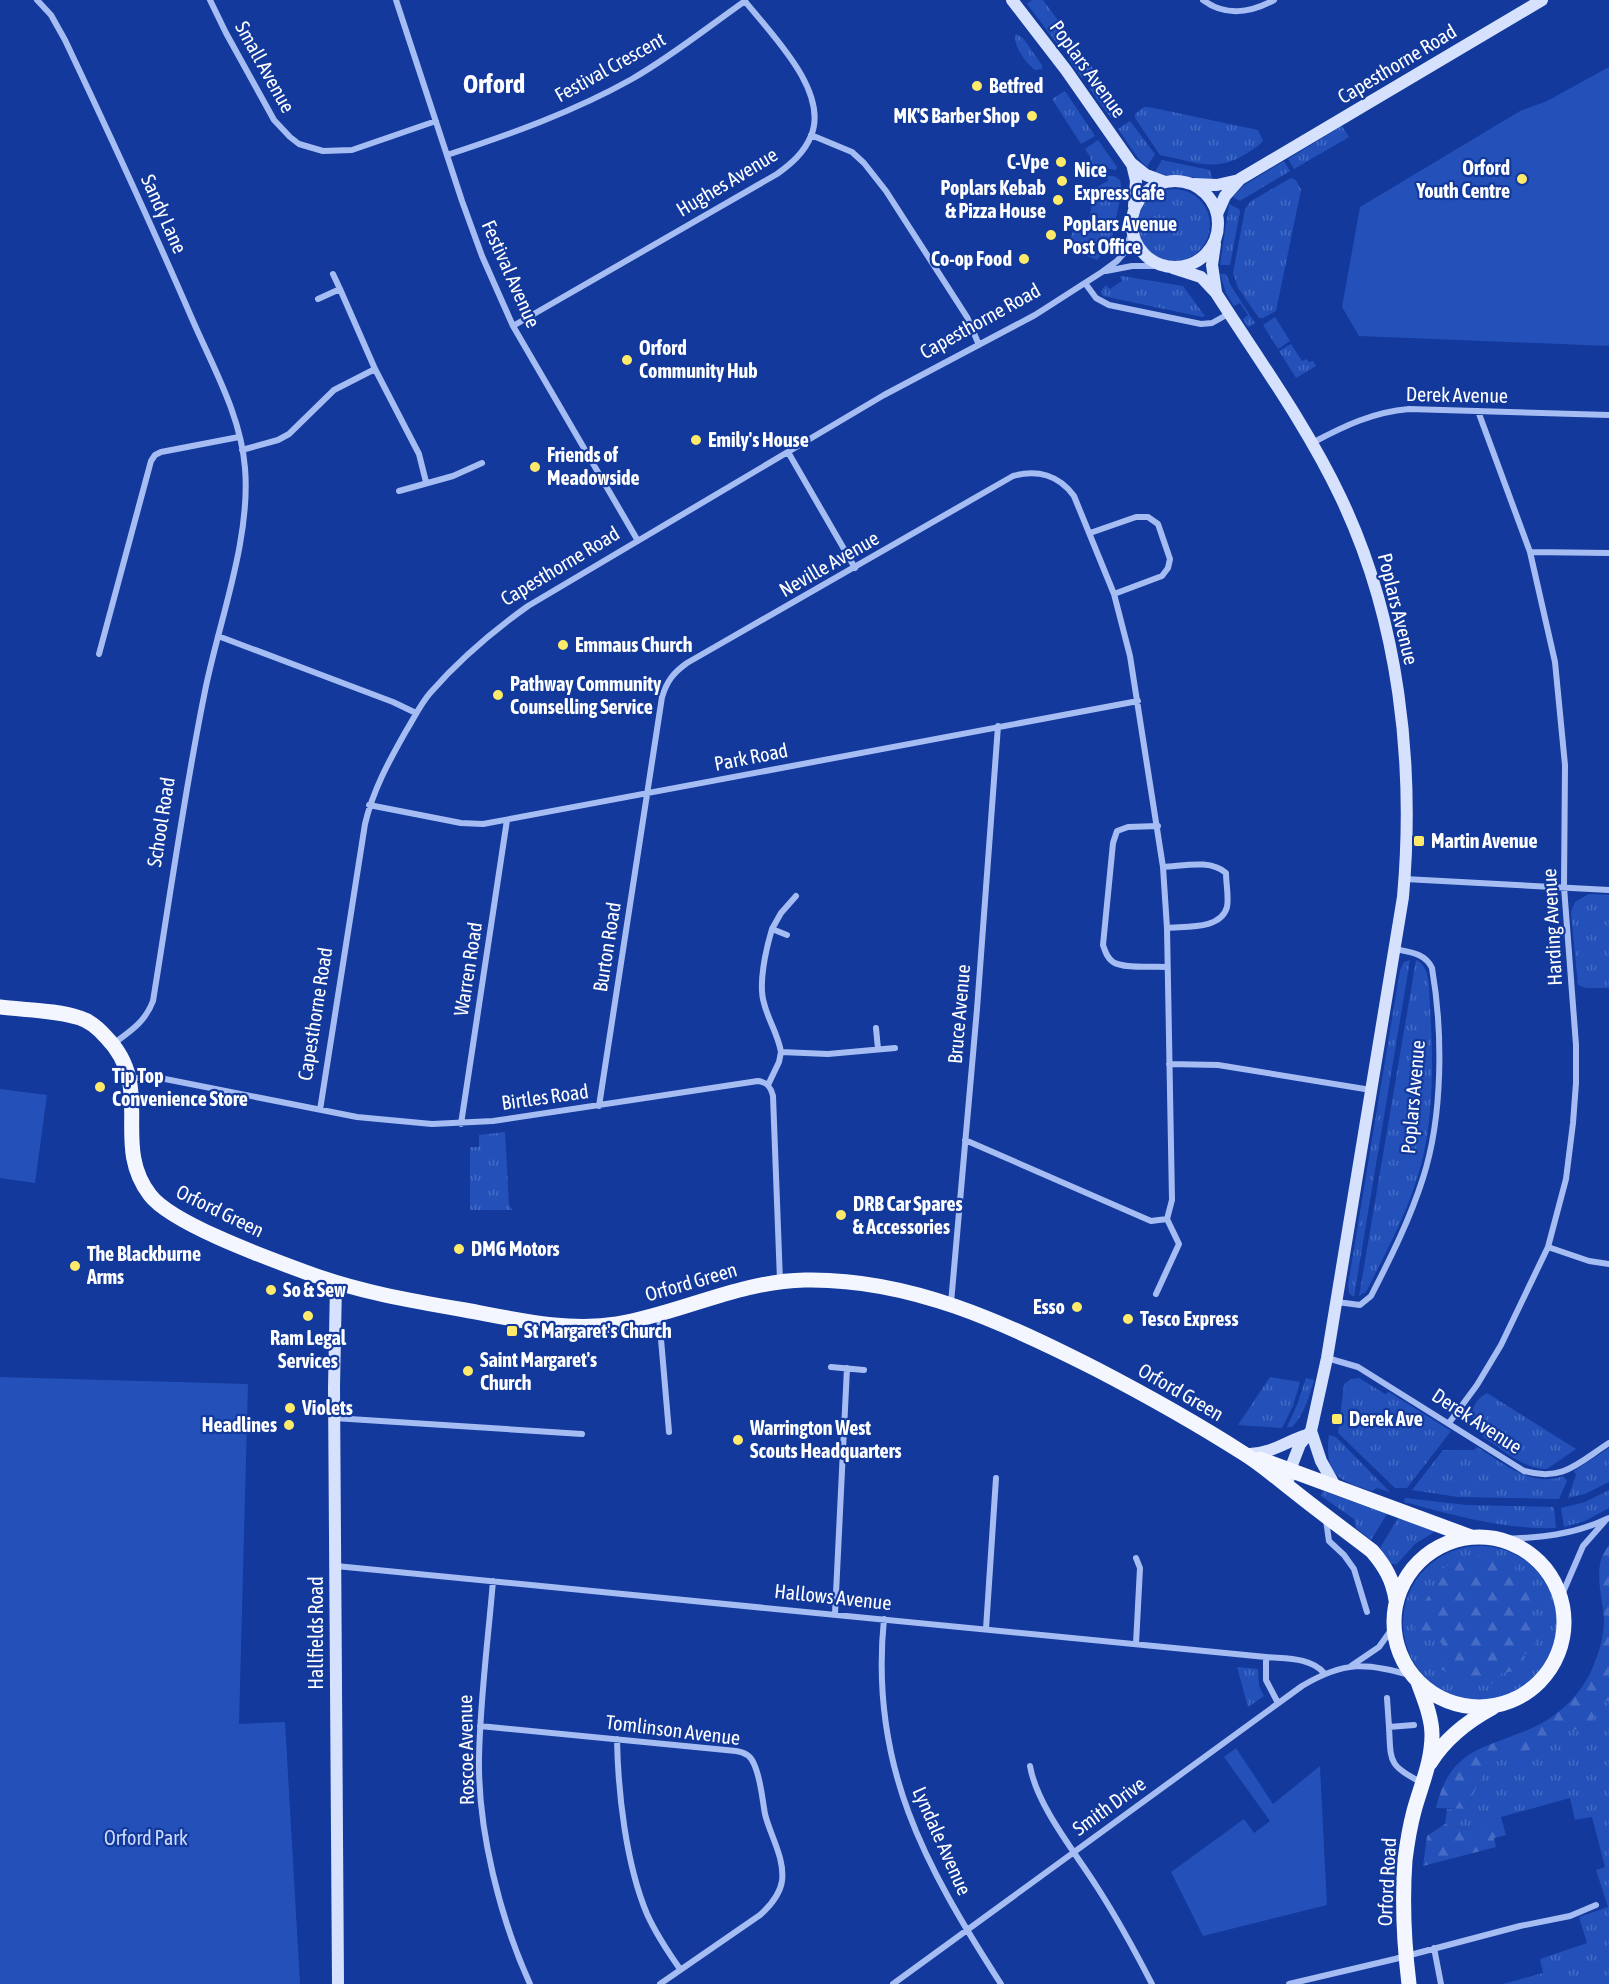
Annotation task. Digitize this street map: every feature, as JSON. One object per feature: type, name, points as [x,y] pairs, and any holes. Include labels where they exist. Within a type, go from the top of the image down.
[{"type":"main road","points":[[0,1007],[80,1018],[93,1025],[113,1044],[127,1066],[130,1078]]},
{"type":"main road","name":"Orford Green","points":[[130,1078],[132,1154],[141,1182],[150,1196],[175,1216],[271,1258],[336,1283],[396,1298],[562,1326],[613,1325],[659,1315],[748,1287],[780,1281],[866,1283],[918,1293],[951,1304],[1051,1346],[1132,1388],[1246,1454],[1372,1551],[1383,1564],[1394,1586],[1396,1599]]},
{"type":"main road","name":"Orford Green","points":[[1246,1454],[1471,1537]]},
{"type":"main road","points":[[1471,1537],[1500,1539],[1531,1554],[1554,1580],[1561,1597],[1564,1614],[1564,1632],[1560,1650],[1542,1680],[1528,1692],[1512,1701],[1495,1706],[1474,1707],[1454,1704],[1435,1695],[1415,1679],[1403,1661],[1396,1644],[1394,1626],[1396,1599],[1404,1580],[1416,1564],[1432,1551],[1450,1541],[1471,1537]]},
{"type":"main road","name":"Orford Road","points":[[1415,1679],[1430,1719],[1432,1735],[1429,1766]]},
{"type":"main road","name":"Orford Road","points":[[1409,1984],[1406,1956],[1405,1860],[1413,1812],[1429,1766],[1436,1754],[1460,1730],[1495,1706]]},
{"type":"street","name":"Sandy Lane","points":[[37,0],[51,15],[65,40],[142,203],[232,410],[242,450]]},
{"type":"street","name":"Small Avenue","points":[[210,0],[274,120],[299,144],[322,151],[352,150],[436,121]]},
{"type":"street","name":"Festival Avenue","points":[[396,0],[482,256],[513,326],[638,541]]},
{"type":"street","points":[[744,0],[802,75],[810,91],[813,106],[812,135],[852,152],[864,163],[886,191],[967,317],[979,345]]},
{"type":"street","name":"Festival Crescent","points":[[447,155],[518,132],[622,84],[656,65],[744,0]]},
{"type":"street","name":"Poplars Avenue","points":[[1012,0],[1066,70],[1131,163],[1146,175],[1165,182]]},
{"type":"street","points":[[1203,0],[1231,12],[1252,10],[1274,0]]},
{"type":"street","name":"Capesthorne Road","points":[[1191,184],[1217,185],[1240,179],[1542,0]]},
{"type":"street","name":"Hughes Avenue","points":[[513,326],[777,174],[792,163],[812,135]]},
{"type":"street","name":"Poplars Avenue","points":[[1131,163],[1136,182],[1134,209]]},
{"type":"street","name":"Capesthorne Road","points":[[1217,214],[1225,196],[1240,179]]},
{"type":"street","points":[[1178,181],[1191,184],[1203,191],[1212,201],[1217,214],[1218,228],[1209,252],[1186,267],[1167,267],[1151,261],[1135,243],[1132,231],[1134,209],[1141,197],[1165,182],[1178,181]]},
{"type":"street","name":"Capesthorne Road","points":[[320,1110],[364,824],[386,765],[430,693],[501,625],[528,606],[884,396],[1035,315],[1102,272],[1124,253],[1132,231]]},
{"type":"street","name":"Poplars Avenue","points":[[1215,241],[1212,265],[1216,293]]},
{"type":"street","name":"Capesthorne Road","points":[[1102,272],[1132,266],[1167,267]]},
{"type":"street","name":"Poplars Avenue","points":[[1167,267],[1201,277],[1216,293],[1312,443],[1341,498],[1365,556],[1383,622],[1397,685],[1404,735],[1407,793],[1405,879],[1395,949],[1327,1359],[1309,1433],[1300,1444],[1290,1470]]},
{"type":"street","points":[[333,274],[375,369],[419,454],[426,482]]},
{"type":"street","points":[[1085,283],[1096,298],[1109,305],[1201,324],[1212,323],[1230,314]]},
{"type":"street","points":[[318,299],[340,289]]},
{"type":"street","points":[[242,450],[278,440],[289,434],[333,390],[375,369]]},
{"type":"street","name":"Derek Avenue","points":[[1312,443],[1358,420],[1393,410],[1609,415]]},
{"type":"street","name":"Harding Avenue","points":[[1449,1423],[1477,1385],[1501,1345],[1548,1247],[1566,1179],[1574,1123],[1573,991],[1564,887],[1565,765],[1555,662],[1530,552],[1478,411]]},
{"type":"street","points":[[99,654],[151,461],[161,452],[239,437]]},
{"type":"street","name":"School Road","points":[[113,1044],[143,1020],[153,1001],[191,763],[242,528],[246,488],[242,450]]},
{"type":"street","points":[[788,452],[855,568]]},
{"type":"street","points":[[399,491],[453,476],[482,463]]},
{"type":"street","name":"Neville Avenue","points":[[648,794],[662,697],[666,683],[675,672],[1013,476],[1030,473],[1049,476],[1067,486],[1074,496],[1114,594],[1130,656],[1158,826],[1167,928],[1172,1200],[1167,1219]]},
{"type":"street","points":[[1090,533],[1136,517],[1148,517],[1158,524],[1170,560],[1168,568],[1162,576],[1114,594]]},
{"type":"street","points":[[1530,552],[1609,553]]},
{"type":"street","points":[[218,636],[263,651],[416,713]]},
{"type":"street","name":"Park Road","points":[[369,806],[461,823],[483,824],[1138,701]]},
{"type":"street","name":"Bruce Avenue","points":[[951,1304],[998,726]]},
{"type":"street","name":"Burton Road","points":[[599,1106],[648,794]]},
{"type":"street","name":"Warren Road","points":[[461,1124],[507,820]]},
{"type":"street","points":[[1158,826],[1128,827],[1117,831],[1113,843],[1103,945],[1107,956],[1114,963],[1167,967]]},
{"type":"street","points":[[1163,867],[1211,864],[1226,873],[1227,907],[1222,916],[1212,923],[1167,928]]},
{"type":"street","points":[[1405,879],[1609,890]]},
{"type":"street","points":[[780,1281],[773,1096],[768,1085],[779,1062],[781,1052],[778,1037],[764,1004],[762,990],[765,960],[772,929],[781,913],[796,896]]},
{"type":"street","points":[[772,929],[788,935]]},
{"type":"street","name":"Poplars Avenue","points":[[1337,1302],[1360,1305],[1371,1296],[1410,1214],[1424,1177],[1432,1140],[1439,1050],[1433,974],[1426,958],[1395,949]]},
{"type":"street","points":[[876,1028],[878,1049]]},
{"type":"street","points":[[781,1052],[828,1054],[895,1048]]},
{"type":"street","points":[[1169,1064],[1218,1065],[1372,1090]]},
{"type":"street","name":"Birtles Road","points":[[130,1078],[160,1078],[320,1110],[392,1121],[461,1124],[599,1106],[758,1081],[768,1085]]},
{"type":"street","points":[[965,1140],[1151,1221],[1167,1219],[1179,1244],[1156,1294]]},
{"type":"street","points":[[1548,1247],[1588,1261],[1609,1264]]},
{"type":"street","name":"Hallfields Road","points":[[336,1283],[334,1418],[338,1984]]},
{"type":"street","points":[[659,1315],[669,1432]]},
{"type":"street","name":"Derek Avenue","points":[[1327,1359],[1358,1367],[1524,1471],[1537,1475],[1567,1471],[1609,1443]]},
{"type":"street","points":[[831,1367],[864,1370]]},
{"type":"street","points":[[835,1614],[848,1368]]},
{"type":"street","points":[[334,1418],[582,1434]]},
{"type":"street","points":[[1246,1454],[1265,1453],[1309,1433]]},
{"type":"street","name":"Poplars Avenue","points":[[1309,1433],[1320,1461],[1335,1486]]},
{"type":"street","points":[[1290,1470],[1291,1484],[1296,1493]]},
{"type":"street","points":[[986,1629],[996,1479]]},
{"type":"street","points":[[1325,1516],[1329,1541],[1344,1555],[1354,1569],[1367,1612]]},
{"type":"street","points":[[1500,1539],[1563,1534],[1581,1530],[1608,1518]]},
{"type":"street","points":[[1561,1597],[1583,1546],[1608,1518]]},
{"type":"street","points":[[1136,1558],[1140,1568],[1136,1644]]},
{"type":"street","name":"Hallows Avenue","points":[[335,1565],[1266,1657],[1310,1663],[1318,1666],[1324,1673]]},
{"type":"street","name":"Roscoe Avenue","points":[[493,1581],[482,1687],[480,1796],[498,1894],[509,1935],[530,1984]]},
{"type":"street","name":"Lyndale Avenue","points":[[884,1619],[882,1687],[889,1747],[897,1782],[910,1819],[934,1872],[967,1931],[1001,1984]]},
{"type":"street","name":"Smith Drive","points":[[1351,1666],[1379,1647],[1394,1626]]},
{"type":"street","points":[[1266,1657],[1266,1680],[1278,1703]]},
{"type":"street","name":"Smith Drive","points":[[893,1984],[1278,1703],[1324,1673],[1351,1666],[1386,1669],[1415,1679]]},
{"type":"street","points":[[1387,1698],[1391,1760],[1401,1771],[1422,1784]]},
{"type":"street","points":[[1389,1727],[1414,1725]]},
{"type":"street","name":"Tomlinson Avenue","points":[[480,1726],[742,1752],[751,1759],[757,1772],[768,1824],[781,1864],[780,1888],[773,1902],[760,1915],[660,1984]]},
{"type":"street","points":[[616,1739],[626,1832],[638,1890],[661,1942],[680,1970]]},
{"type":"street","points":[[1030,1766],[1039,1794],[1118,1921],[1152,1984]]},
{"type":"street","points":[[1289,1984],[1520,1926],[1570,1916],[1596,1905]]},
{"type":"street","points":[[1434,1948],[1441,1984]]},
{"type":"green space","points":[[1032,0],[1043,0],[1072,39],[1063,46],[1059,46],[1027,4]]},
{"type":"green space","points":[[1016,34],[1023,38],[1042,65],[1042,69],[1035,70],[1024,58],[1016,43]]},
{"type":"green space","points":[[1079,49],[1095,71],[1085,78],[1082,78],[1068,58]]},
{"type":"green space","points":[[1609,67],[1609,346],[1359,336],[1342,307],[1360,207],[1520,111],[1547,101]]},
{"type":"green space","points":[[1101,79],[1122,110],[1111,118],[1090,89]]},
{"type":"green space","points":[[1065,91],[1095,136],[1081,144],[1052,99]]},
{"type":"green space","points":[[1144,107],[1258,130],[1263,141],[1244,155],[1223,163],[1203,164],[1160,155],[1135,118],[1135,114]]},
{"type":"green space","points":[[1130,121],[1155,154],[1147,167],[1118,129]]},
{"type":"green space","points":[[1342,126],[1349,137],[1294,169],[1288,159]]},
{"type":"green space","points":[[1098,140],[1117,167],[1116,170],[1092,166],[1085,149]]},
{"type":"green space","points":[[1162,160],[1210,170],[1212,179],[1155,172]]},
{"type":"green space","points":[[1284,161],[1290,171],[1240,201],[1233,197],[1243,186]]},
{"type":"green space","points":[[1107,176],[1114,176],[1120,180],[1122,190],[1112,238],[1097,260],[1068,248],[1072,233],[1088,225],[1095,188],[1108,181]]},
{"type":"green space","points":[[1291,178],[1296,180],[1301,190],[1276,311],[1259,318],[1238,288],[1233,273],[1245,209],[1251,201]]},
{"type":"green space","points":[[1174,189],[1194,195],[1204,205],[1210,225],[1204,245],[1194,255],[1174,261],[1154,255],[1144,245],[1138,225],[1144,205],[1154,195]]},
{"type":"green space","points":[[1229,204],[1239,209],[1240,212],[1230,265],[1220,265]]},
{"type":"green space","points":[[1220,274],[1226,274],[1231,286],[1255,323],[1248,327],[1243,319],[1248,315],[1240,303],[1234,306],[1226,293]]},
{"type":"green space","points":[[1120,277],[1183,286],[1205,316],[1103,296],[1101,291],[1106,285],[1110,289],[1122,281]]},
{"type":"green space","points":[[1275,317],[1290,341],[1278,349],[1263,325]]},
{"type":"green space","points":[[1291,344],[1302,361],[1307,359],[1309,362],[1313,361],[1316,366],[1296,378],[1279,351]]},
{"type":"green space","points":[[1589,894],[1609,895],[1609,988],[1586,988],[1578,985],[1571,912],[1575,902]]},
{"type":"green space","points":[[1410,960],[1354,1297],[1349,1293],[1348,1285],[1400,970],[1404,962]]},
{"type":"green space","points":[[1416,960],[1421,963],[1427,974],[1430,994],[1432,1081],[1427,1138],[1418,1175],[1406,1209],[1366,1292],[1359,1296]]},
{"type":"green space","points":[[0,1089],[47,1095],[35,1183],[0,1178]]},
{"type":"green space","points":[[505,1132],[509,1205],[512,1210],[470,1210],[470,1147],[479,1147],[479,1135]]},
{"type":"green space","name":"Orford Park","points":[[0,1377],[248,1384],[239,1724],[285,1722],[300,1984],[0,1984]]},
{"type":"green space","points":[[1270,1377],[1300,1382],[1293,1406],[1282,1428],[1238,1425]]},
{"type":"green space","points":[[1306,1378],[1314,1380],[1306,1405],[1292,1427],[1287,1427],[1297,1405]]},
{"type":"green space","points":[[1359,1378],[1385,1394],[1389,1392],[1451,1431],[1407,1488],[1395,1488],[1338,1433],[1344,1384],[1351,1379]]},
{"type":"green space","points":[[1487,1393],[1576,1449],[1547,1469],[1530,1466],[1513,1458],[1483,1437],[1485,1431],[1477,1426],[1472,1417],[1475,1405]]},
{"type":"green space","points":[[1329,1435],[1336,1437],[1390,1492],[1377,1488],[1372,1491],[1360,1487],[1336,1474],[1329,1459]]},
{"type":"green space","points":[[1477,1447],[1507,1466],[1529,1476],[1551,1479],[1563,1476],[1567,1481],[1559,1499],[1458,1497],[1412,1490],[1443,1450],[1474,1450]]},
{"type":"green space","points":[[1609,1448],[1609,1482],[1585,1494],[1568,1498],[1576,1475],[1574,1471]]},
{"type":"green space","points":[[1609,1490],[1609,1508],[1585,1521],[1564,1527],[1561,1508],[1585,1502]]},
{"type":"green space","points":[[1323,1491],[1387,1514],[1371,1540],[1356,1528],[1354,1519],[1321,1496]]},
{"type":"green space","points":[[1405,1498],[1466,1505],[1554,1507],[1556,1528],[1518,1527],[1479,1521],[1404,1502]]},
{"type":"green space","points":[[1398,1518],[1433,1527],[1436,1531],[1415,1544],[1397,1564],[1394,1564],[1387,1559],[1380,1548]]},
{"type":"green space","points":[[1609,1545],[1609,1701],[1606,1701],[1584,1732],[1566,1727],[1538,1747],[1488,1764],[1466,1809],[1436,1808],[1443,1787],[1452,1771],[1463,1759],[1490,1744],[1540,1724],[1564,1707],[1583,1686],[1595,1663],[1602,1639],[1604,1620],[1599,1572],[1600,1562]]},
{"type":"green space","points":[[1480,1546],[1495,1547],[1510,1552],[1535,1568],[1551,1593],[1556,1608],[1556,1638],[1551,1653],[1535,1678],[1510,1694],[1495,1699],[1480,1700],[1465,1699],[1450,1694],[1425,1678],[1409,1653],[1404,1638],[1403,1623],[1404,1608],[1409,1593],[1425,1568],[1450,1552],[1465,1547]]},
{"type":"green space","points":[[1492,1554],[1514,1561],[1516,1571],[1521,1576],[1523,1589],[1529,1596],[1535,1648],[1531,1653],[1524,1654],[1516,1671],[1501,1674],[1492,1684],[1476,1686],[1458,1680],[1440,1668],[1444,1650],[1441,1642],[1423,1639],[1415,1630],[1422,1607],[1437,1588],[1437,1574],[1455,1561]]},
{"type":"green space","points":[[1237,1667],[1258,1669],[1259,1686],[1264,1696],[1248,1707]]},
{"type":"green space","points":[[1606,1701],[1609,1701],[1609,1984],[1503,1984],[1543,1973],[1540,1959],[1587,1943],[1579,1917],[1608,1907],[1596,1870],[1605,1867],[1592,1817],[1575,1820],[1570,1798],[1501,1817],[1467,1830],[1445,1824],[1447,1809],[1466,1809],[1488,1764],[1538,1747],[1566,1727],[1584,1731]]},
{"type":"green space","points":[[1236,1748],[1273,1804],[1320,1766],[1327,1905],[1203,1936],[1171,1872],[1244,1819],[1254,1833],[1270,1821],[1224,1757]]},
{"type":"green space","points":[[1501,1817],[1506,1835],[1494,1838],[1496,1847],[1423,1866],[1427,1836],[1445,1824],[1467,1830]]},
{"type":"place","name":"Betfred","points":[[977,86]]},
{"type":"place","name":"MK'S Barber Shop","points":[[1032,116]]},
{"type":"place","name":"C-Vpe","points":[[1061,162]]},
{"type":"place","name":"Orford Youth Centre","points":[[1522,179]]},
{"type":"place","name":"Nice Express Cafe","points":[[1062,181]]},
{"type":"place","name":"Poplars Kebab & Pizza House","points":[[1058,200]]},
{"type":"place","name":"Poplars Avenue Post Office","points":[[1051,235]]},
{"type":"place","name":"Co-op Food","points":[[1024,259]]},
{"type":"place","name":"Orford Community Hub","points":[[627,360]]},
{"type":"place","name":"Emily's House","points":[[696,440]]},
{"type":"place","name":"Friends of Meadowside","points":[[535,467]]},
{"type":"place","name":"Emmaus Church","points":[[563,645]]},
{"type":"place","name":"Pathway Community Counselling Service","points":[[498,695]]},
{"type":"place","name":"Martin Avenue","points":[[1419,841]]},
{"type":"place","name":"Tip Top Convenience Store","points":[[100,1087]]},
{"type":"place","name":"DRB Car Spares & Accessories","points":[[841,1215]]},
{"type":"place","name":"DMG Motors","points":[[459,1249]]},
{"type":"place","name":"The Blackburne Arms","points":[[75,1266]]},
{"type":"place","name":"So & Sew","points":[[271,1290]]},
{"type":"place","name":"Esso","points":[[1077,1307]]},
{"type":"place","name":"Ram Legal Services","points":[[308,1316]]},
{"type":"place","name":"Tesco Express","points":[[1128,1319]]},
{"type":"place","name":"St Margaret's Church","points":[[512,1331]]},
{"type":"place","name":"Saint Margaret's Church","points":[[468,1371]]},
{"type":"place","name":"Violets","points":[[290,1408]]},
{"type":"place","name":"Derek Ave","points":[[1337,1419]]},
{"type":"place","name":"Headlines","points":[[289,1425]]},
{"type":"place","name":"Warrington West Scouts Headquarters","points":[[738,1440]]},
{"type":"district","name":"Orford","points":[[494,84]]}]
